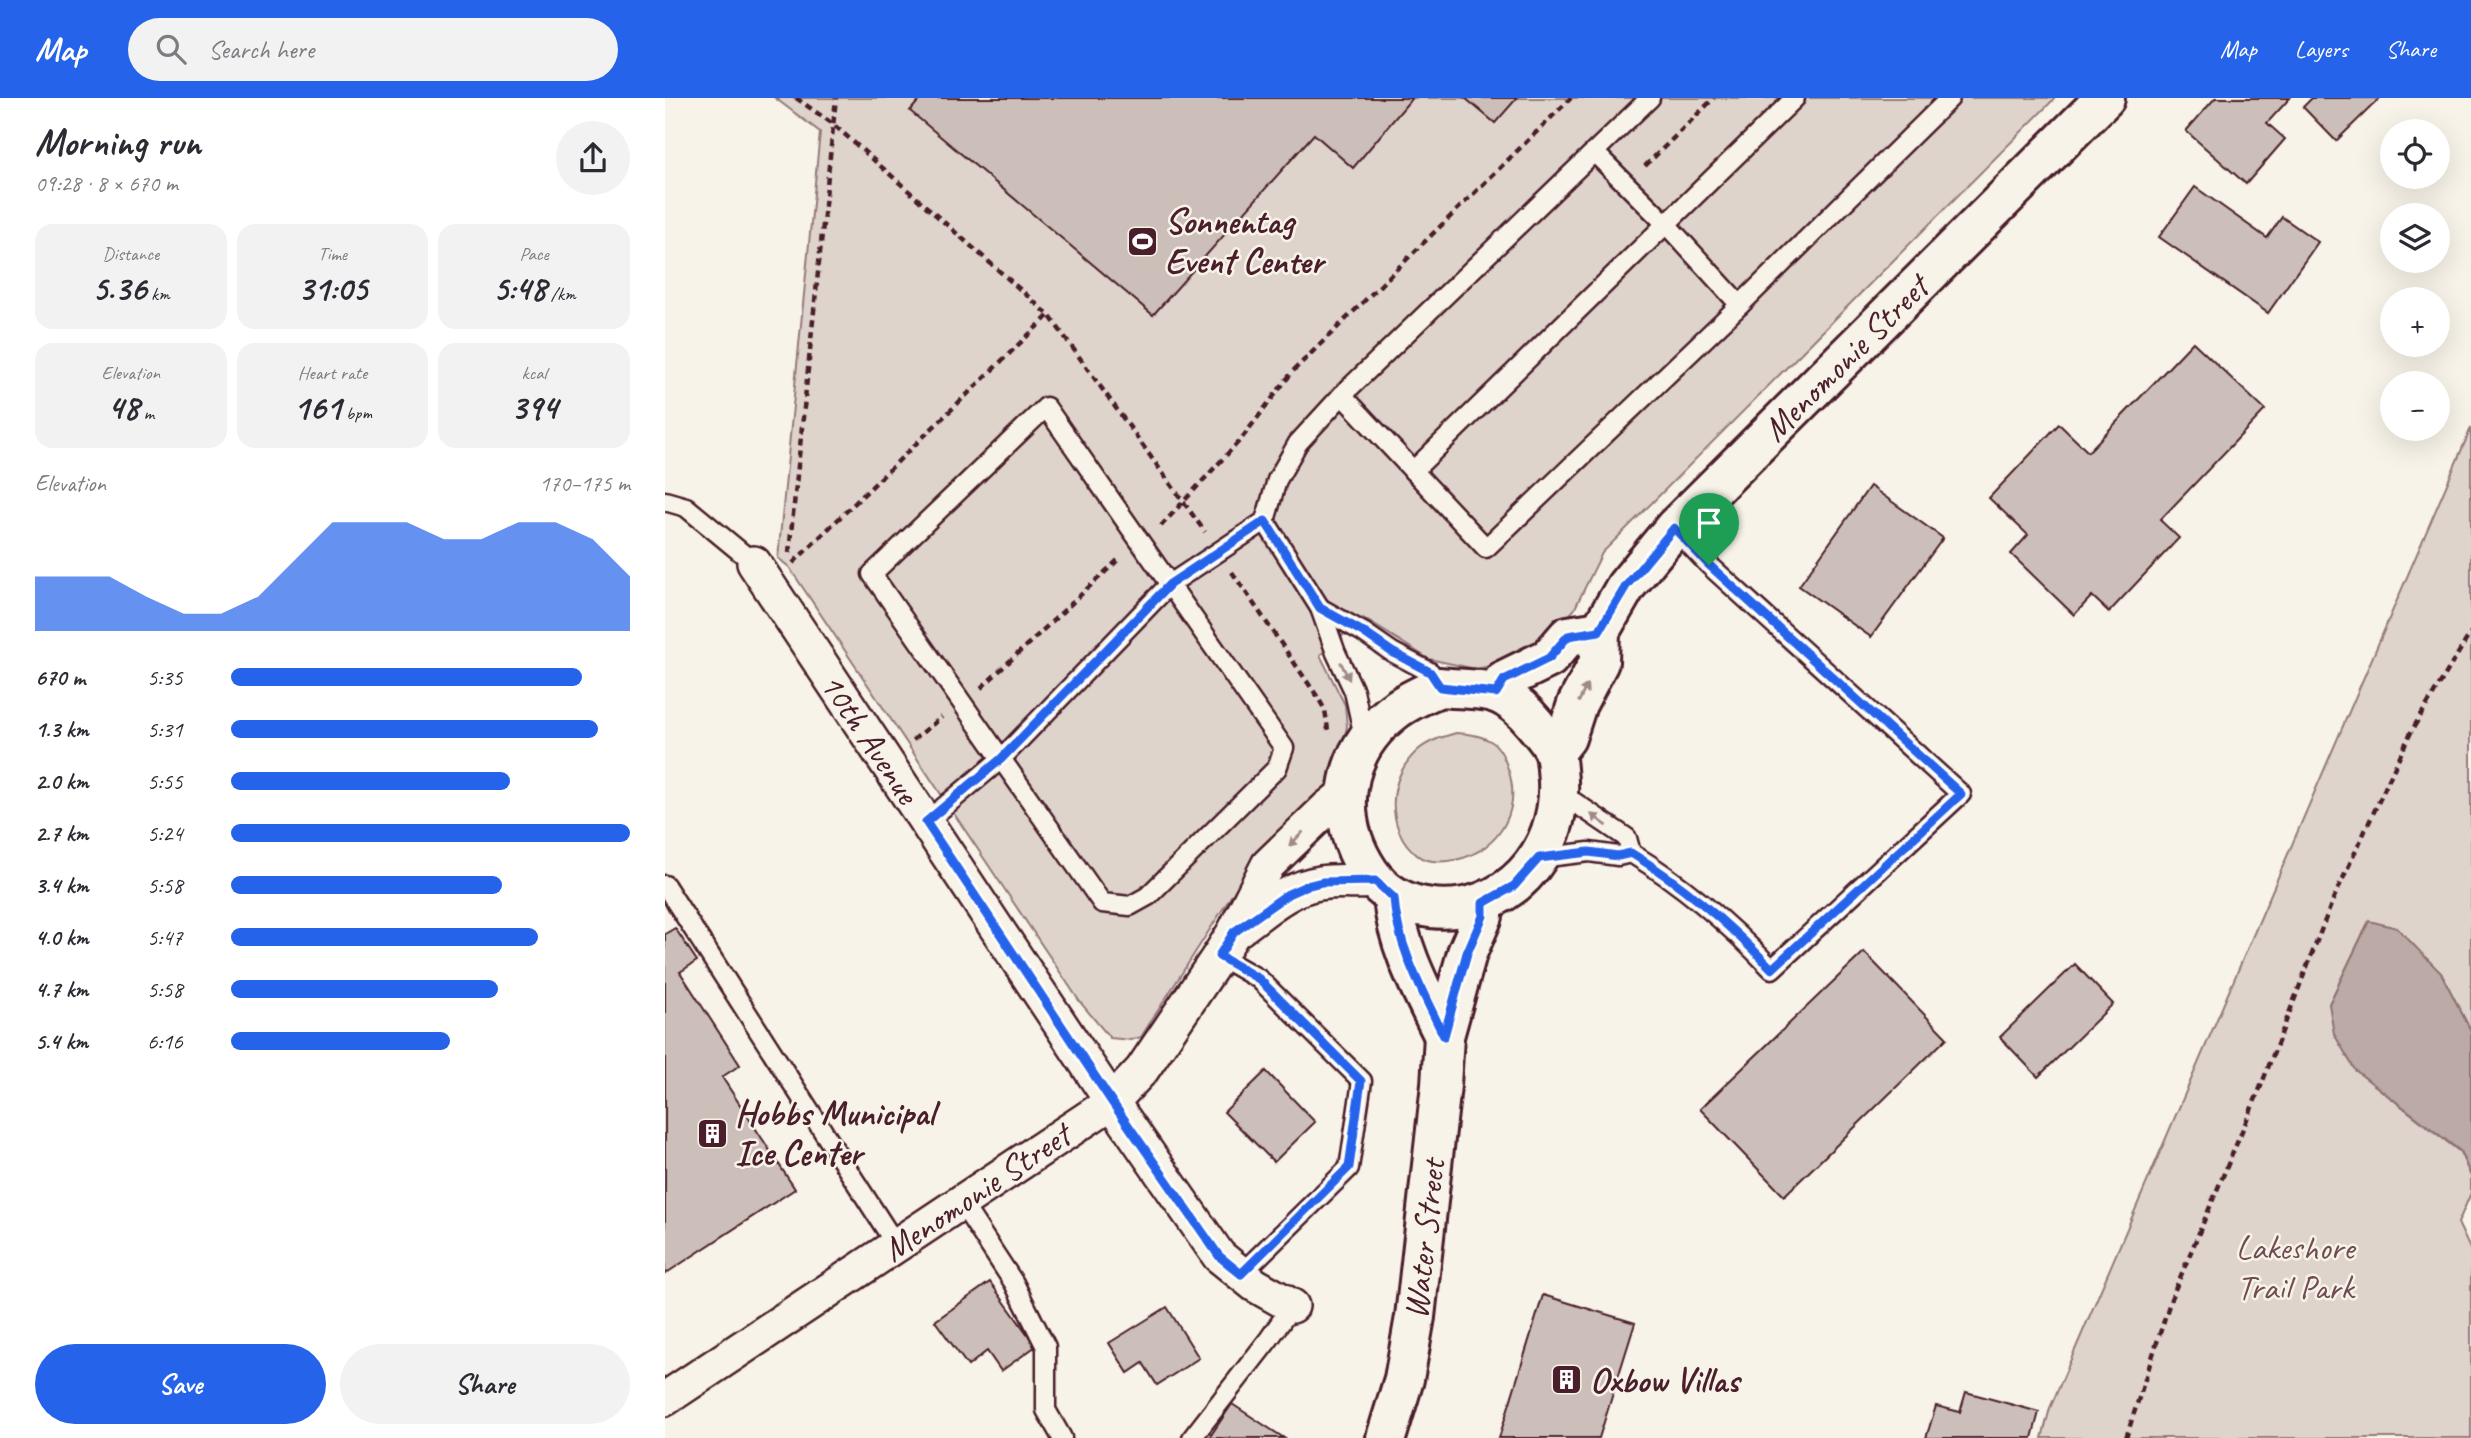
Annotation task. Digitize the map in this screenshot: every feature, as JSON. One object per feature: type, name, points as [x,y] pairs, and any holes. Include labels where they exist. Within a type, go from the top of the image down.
[{"type":"main road","name":"Menomonie Street","points":[[1555,752],[1566,738],[1577,704],[1599,662],[1599,631],[1626,586],[1674,528],[2105,98]]},
{"type":"main road","points":[[1496,693],[1504,680],[1549,658],[1568,636],[1599,631]]},
{"type":"main road","points":[[1440,687],[1496,693],[1528,715],[1555,752],[1559,794],[1553,827],[1539,858],[1514,886],[1483,903],[1450,910],[1418,906],[1384,889],[1356,852],[1346,793],[1357,756],[1371,733],[1392,712],[1414,698],[1440,687]]},
{"type":"main road","name":"Water Street","points":[[1384,889],[1420,987],[1444,1036]]},
{"type":"main road","name":"Water Street","points":[[1386,1438],[1403,1379],[1415,1317],[1444,1036],[1467,953],[1483,916],[1483,903]]},
{"type":"street","name":"10th Avenue","points":[[754,563],[1112,1102],[1219,1256],[1255,1285],[1292,1306]]},
{"type":"street","name":"Menomonie Street","points":[[665,1399],[1112,1102],[1142,1070],[1227,944],[1268,865],[1346,793]]},
{"type":"street","name":"Menomonie Street","points":[[1227,944],[1288,894],[1306,886],[1322,882],[1384,889]]},
{"type":"lane","points":[[926,822],[1001,759],[1170,584],[1265,521],[1277,480],[1298,443],[1342,395],[1650,98]]},
{"type":"lane","points":[[1413,471],[1795,98]]},
{"type":"lane","points":[[1342,395],[1486,548],[1740,305],[1950,98]]},
{"type":"lane","points":[[1595,153],[1666,224],[1740,305]]},
{"type":"lane","points":[[1046,407],[1284,748],[1277,768],[1148,896],[1130,906],[1102,903],[1001,759],[872,574],[1046,407]]},
{"type":"lane","points":[[665,501],[687,507],[754,563]]},
{"type":"lane","points":[[1265,521],[1320,608],[1336,653],[1354,691],[1361,723],[1371,733]]},
{"type":"lane","points":[[1559,794],[1627,838],[1631,853],[1662,872],[1737,933],[1772,969],[1961,794],[1709,565],[1674,528]]},
{"type":"lane","points":[[1320,608],[1430,672],[1440,687]]},
{"type":"lane","points":[[1539,858],[1589,852],[1618,856],[1631,853]]},
{"type":"lane","points":[[665,885],[896,1245]]},
{"type":"lane","points":[[1227,944],[1361,1081],[1349,1167],[1241,1274]]},
{"type":"lane","points":[[961,1202],[1014,1283],[1046,1347],[1046,1410],[1062,1438]]},
{"type":"lane","points":[[1192,1438],[1292,1306]]},
{"type":"path","points":[[796,98],[833,124],[1049,315],[1207,534]]},
{"type":"path","points":[[836,98],[789,567],[1049,315]]},
{"type":"path","points":[[1158,529],[1243,438],[1293,371],[1571,98]]},
{"type":"path","points":[[1640,171],[1714,98]]},
{"type":"path","points":[[978,691],[1128,550]]},
{"type":"path","points":[[1228,567],[1317,696],[1325,710],[1328,731]]},
{"type":"path","points":[[2126,1438],[2171,1299],[2261,1086],[2332,902],[2412,730],[2471,632]]},
{"type":"path","points":[[907,745],[947,713]]},
{"type":"green space","points":[[775,98],[2055,98],[1602,553],[1574,610],[1538,646],[1512,661],[1476,669],[1429,659],[1363,618],[1320,655],[1345,705],[1347,727],[1334,775],[1300,817],[1244,876],[1141,1037],[1131,1040],[1110,1038],[1080,1002],[789,567],[778,558],[820,132]]},
{"type":"green space","name":"Lakeshore Trail Park","points":[[2471,428],[2471,1031],[2441,973],[2369,921],[2329,1004],[2355,1070],[2460,1152],[2471,1176],[2471,1193],[2458,1223],[2471,1251],[2471,1438],[2042,1438],[2050,1408]]},
{"type":"green space","points":[[1456,733],[1484,738],[1498,747],[1508,769],[1512,802],[1501,830],[1479,851],[1448,861],[1427,860],[1417,855],[1399,832],[1395,818],[1395,789],[1407,762],[1417,751],[1430,742]]},
{"type":"shaded area","points":[[2369,921],[2397,928],[2441,973],[2471,1031],[2471,1176],[2460,1151],[2355,1070],[2334,1034],[2329,1004]]},
{"type":"building","name":"Sonnentag Event Center","points":[[921,98],[1412,98],[1353,168],[1314,134],[1153,315],[910,111]]},
{"type":"building","points":[[1465,98],[1517,98],[1495,123]]},
{"type":"building","points":[[2215,98],[2290,98],[2267,123],[2285,139],[2246,184],[2186,131]]},
{"type":"building","points":[[2312,98],[2380,98],[2336,141],[2303,107]]},
{"type":"building","points":[[2195,187],[2267,238],[2282,217],[2318,242],[2268,313],[2159,237]]},
{"type":"building","points":[[2193,342],[2265,410],[2160,520],[2179,538],[2109,612],[2092,596],[2074,615],[2011,554],[2028,535],[1989,498],[2059,424],[2088,452]]},
{"type":"building","points":[[1870,486],[1943,538],[1871,637],[1799,586]]},
{"type":"building","name":"Hobbs Municipal Ice Center","points":[[675,928],[697,961],[680,972],[740,1065],[722,1077],[795,1189],[665,1274],[665,934]]},
{"type":"building","points":[[1864,952],[1947,1038],[1784,1196],[1700,1109]]},
{"type":"building","points":[[2075,964],[2113,1004],[2038,1077],[2000,1037]]},
{"type":"building","points":[[1266,1071],[1315,1122],[1274,1162],[1224,1112]]},
{"type":"building","points":[[990,1282],[1036,1346],[1001,1371],[987,1351],[968,1366],[935,1321]]},
{"type":"building","name":"Oxbow Villas","points":[[1543,1295],[1635,1323],[1599,1438],[1499,1438]]},
{"type":"building","points":[[1167,1307],[1199,1358],[1157,1385],[1143,1363],[1128,1373],[1109,1343]]},
{"type":"building","points":[[1966,1392],[2039,1412],[2032,1438],[1926,1438],[1936,1406],[1960,1412]]},
{"type":"building","points":[[1232,1404],[1284,1438],[1209,1438]]},
{"type":"place","name":"Sonnentag Event Center","points":[[1142,241]]},
{"type":"place","name":"Hobbs Municipal Ice Center","points":[[712,1133]]},
{"type":"place","name":"Oxbow Villas","points":[[1567,1380]]},
{"type":"route","points":[[1265,521],[1320,608],[1430,672],[1440,687],[1496,693],[1504,680],[1549,658],[1568,636],[1599,631],[1626,586],[1674,528],[1709,565],[1961,794],[1772,969],[1737,933],[1662,872],[1631,853],[1618,856],[1589,852],[1539,858],[1514,886],[1483,903],[1483,916],[1467,953],[1444,1036],[1420,987],[1395,922],[1394,898],[1375,881],[1322,882],[1288,894],[1234,932],[1219,956],[1259,979],[1361,1081],[1349,1167],[1241,1274],[1219,1256],[1112,1102],[926,822],[1001,759],[1170,584],[1265,521]]}]
